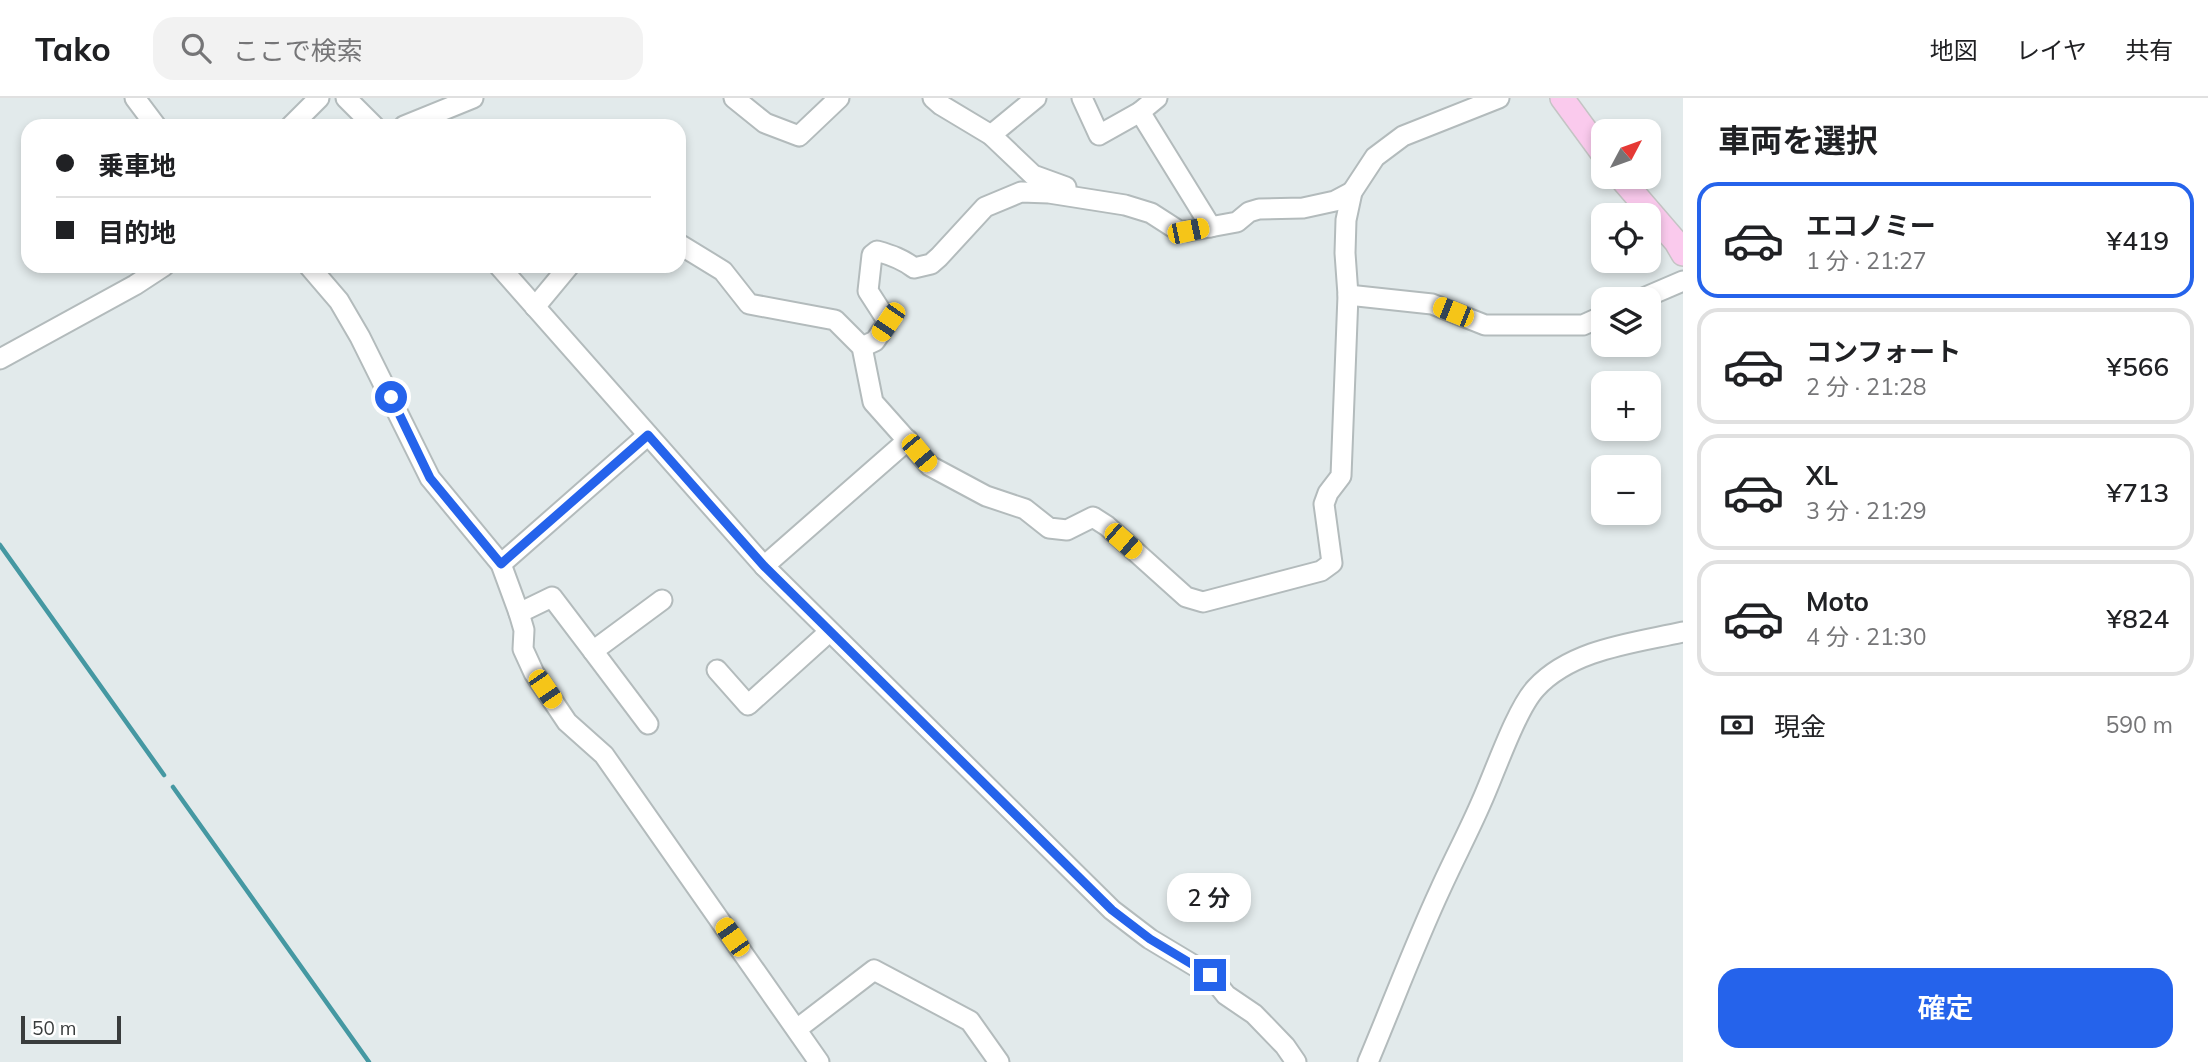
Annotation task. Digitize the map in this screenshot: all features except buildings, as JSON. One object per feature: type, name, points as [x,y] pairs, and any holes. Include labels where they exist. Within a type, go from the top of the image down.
[{"type":"main road","points":[[1562,98],[1591,137]]},
{"type":"main road","points":[[1630,189],[1676,242],[1683,254]]},
{"type":"street","points":[[135,98],[151,119]]},
{"type":"street","points":[[297,119],[319,98]]},
{"type":"street","points":[[346,98],[367,119]]},
{"type":"street","points":[[421,119],[473,98]]},
{"type":"street","points":[[734,98],[765,123],[799,136],[839,98]]},
{"type":"street","points":[[933,98],[991,135],[1033,175],[1053,184],[1090,194],[1093,200]]},
{"type":"street","points":[[991,135],[1036,98]]},
{"type":"street","points":[[1082,98],[1099,135],[1140,112],[1157,98]]},
{"type":"street","points":[[686,248],[723,271],[749,304],[835,320],[862,347],[873,402],[930,466],[986,496],[1025,509],[1049,528],[1067,530],[1093,517],[1107,526],[1186,597],[1203,603],[1321,571],[1332,563],[1324,504],[1328,493],[1341,476],[1348,295],[1346,231],[1352,192],[1375,157],[1403,136],[1499,98]]},
{"type":"street","points":[[1140,112],[1210,227]]},
{"type":"street","points":[[862,347],[875,341],[888,322],[869,291],[872,255],[877,251],[902,259],[914,268],[931,264],[985,206],[1021,192],[1049,193],[1125,205],[1151,213],[1179,231],[1237,222],[1249,212],[1259,209],[1303,208],[1335,201],[1352,192]]},
{"type":"street","points":[[0,359],[153,273]]},
{"type":"street","points":[[315,273],[339,301],[360,337],[430,478],[501,564],[524,630],[523,649],[534,673],[567,722],[604,755],[819,1062]]},
{"type":"street","points":[[505,273],[764,566],[829,632],[1112,910],[1150,939],[1210,975],[1226,995],[1254,1013],[1296,1062]]},
{"type":"street","points":[[535,307],[563,273]]},
{"type":"street","points":[[1661,290],[1683,281]]},
{"type":"street","points":[[1348,295],[1432,304],[1485,325],[1583,324],[1591,321]]},
{"type":"street","points":[[501,564],[648,435]]},
{"type":"street","points":[[764,566],[908,440]]},
{"type":"street","points":[[519,613],[552,597],[648,724]]},
{"type":"street","points":[[593,651],[663,600]]},
{"type":"street","points":[[717,670],[748,705],[829,632]]},
{"type":"street","points":[[1367,1062],[1440,890],[1518,718],[1534,689],[1572,661],[1605,650],[1683,632]]},
{"type":"street","points":[[797,1029],[874,970],[971,1021],[999,1062]]},
{"type":"waterway","points":[[0,545],[164,775]]},
{"type":"waterway","points":[[173,787],[369,1062]]},
{"type":"route","points":[[391,397],[430,478],[501,564],[648,435],[764,566],[1030,832],[1112,910],[1150,939],[1210,975]]}]
